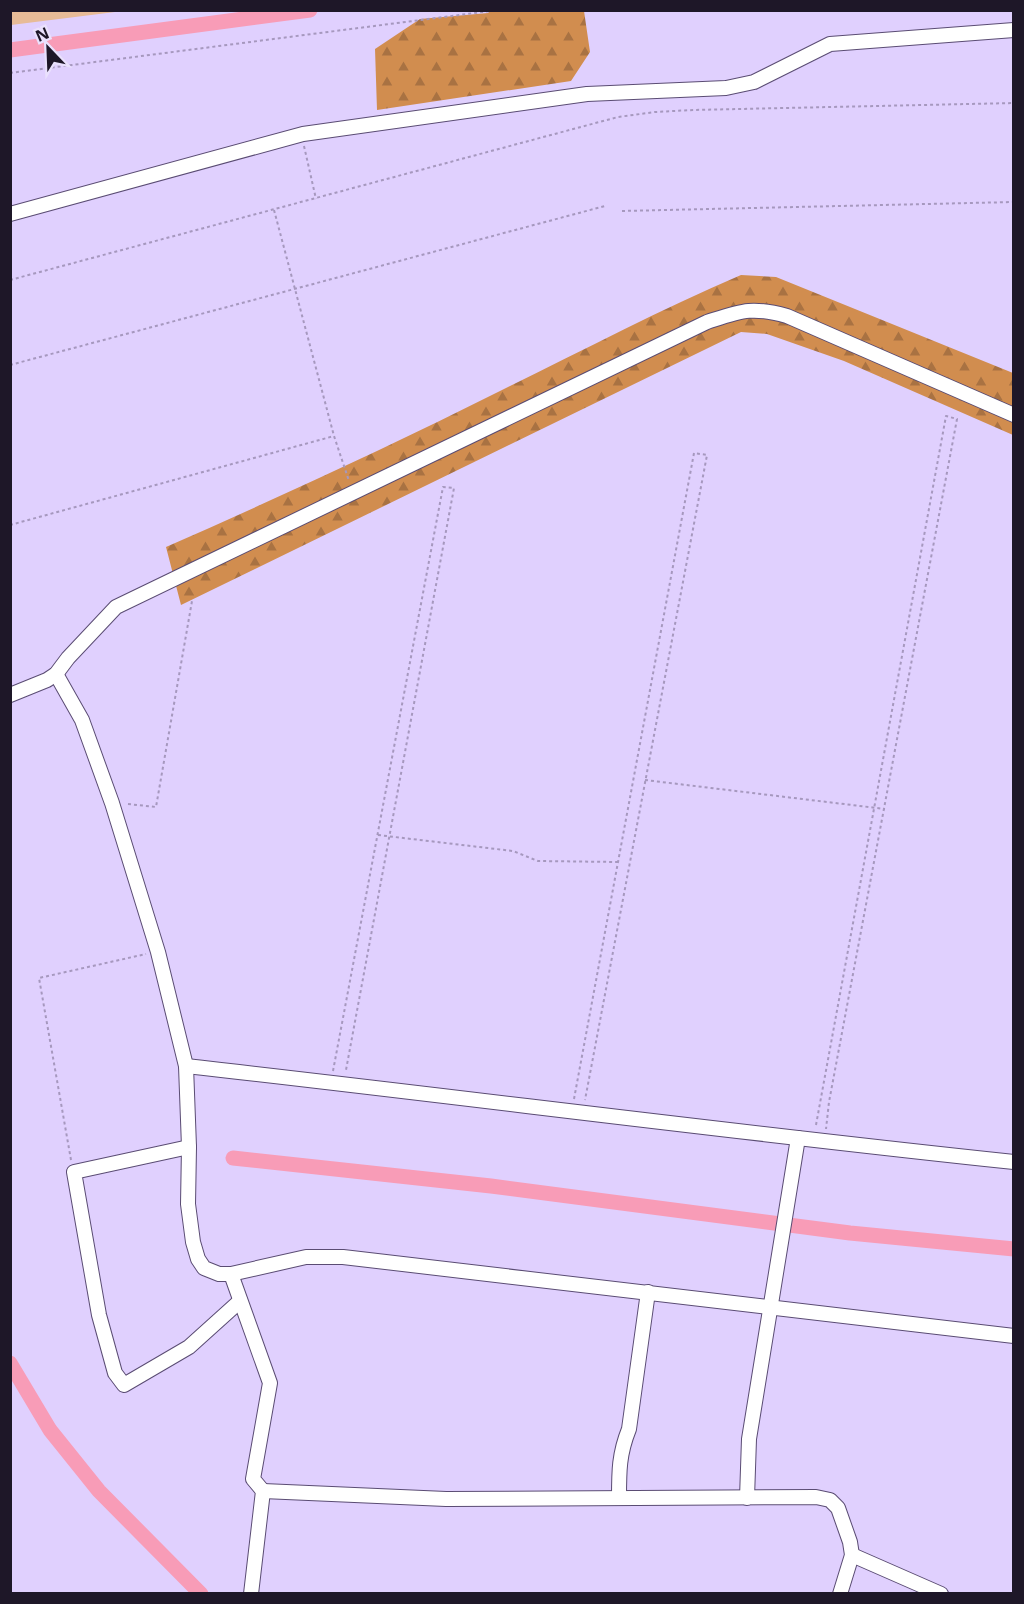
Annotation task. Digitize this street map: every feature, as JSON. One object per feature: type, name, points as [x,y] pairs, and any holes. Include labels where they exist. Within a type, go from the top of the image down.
[{"type":"street","points":[[10,214],[303,134],[587,94],[726,88],[754,82],[830,44],[1014,30]]},
{"type":"street","points":[[10,695],[56,674],[116,607],[707,322],[743,311],[765,310],[787,316],[1014,415]]},
{"type":"street","points":[[56,674],[82,720],[112,802],[158,952],[186,1066],[189,1147],[188,1204],[193,1242],[198,1259],[204,1268],[219,1274],[231,1274],[306,1257],[343,1257],[1014,1336]]},
{"type":"street","points":[[186,1066],[1014,1162]]},
{"type":"street","points":[[747,1498],[749,1439],[798,1138]]},
{"type":"street","points":[[189,1147],[74,1173],[99,1315],[115,1374],[124,1385],[189,1347],[240,1301]]},
{"type":"street","points":[[231,1274],[270,1383],[254,1479],[263,1491],[251,1593]]},
{"type":"street","points":[[619,1498],[621,1448],[629,1428],[648,1293]]},
{"type":"street","points":[[263,1491],[446,1498],[816,1497],[830,1500],[838,1508],[844,1522],[852,1555],[840,1593]]},
{"type":"street","points":[[852,1555],[941,1593]]},
{"type":"path","points":[[10,73],[498,10]]},
{"type":"path","points":[[10,280],[618,117],[693,110],[1014,103]]},
{"type":"path","points":[[303,134],[305,158],[316,199]]},
{"type":"path","points":[[621,211],[1014,202]]},
{"type":"path","points":[[10,365],[605,206]]},
{"type":"path","points":[[274,210],[334,436],[354,492]]},
{"type":"path","points":[[946,416],[957,419],[832,1090],[819,1141],[873,807],[946,416]]},
{"type":"path","points":[[10,525],[334,436]]},
{"type":"path","points":[[694,453],[707,455],[645,780],[578,1111],[618,862],[694,453]]},
{"type":"path","points":[[443,487],[454,488],[389,837],[337,1083],[377,835],[443,487]]},
{"type":"path","points":[[112,802],[156,807],[192,601]]},
{"type":"path","points":[[645,780],[885,809]]},
{"type":"path","points":[[377,835],[513,851],[538,861],[618,862]]},
{"type":"path","points":[[74,1173],[39,978],[158,952]]},
{"type":"shaded area","points":[[11,10],[123,10],[123,11],[11,25]]},
{"type":"green space","points":[[490,11],[584,11],[590,52],[571,81],[377,110],[375,49],[420,19]]},
{"type":"green space","points":[[741,275],[776,277],[1013,373],[1013,435],[844,361],[767,334],[741,332],[181,605],[166,547],[376,452],[650,317]]},
{"type":"waterway","points":[[10,50],[310,10]]},
{"type":"waterway","points":[[233,1158],[491,1186],[850,1233],[1014,1249]]},
{"type":"waterway","points":[[10,1363],[50,1430],[99,1491],[201,1594]]}]
